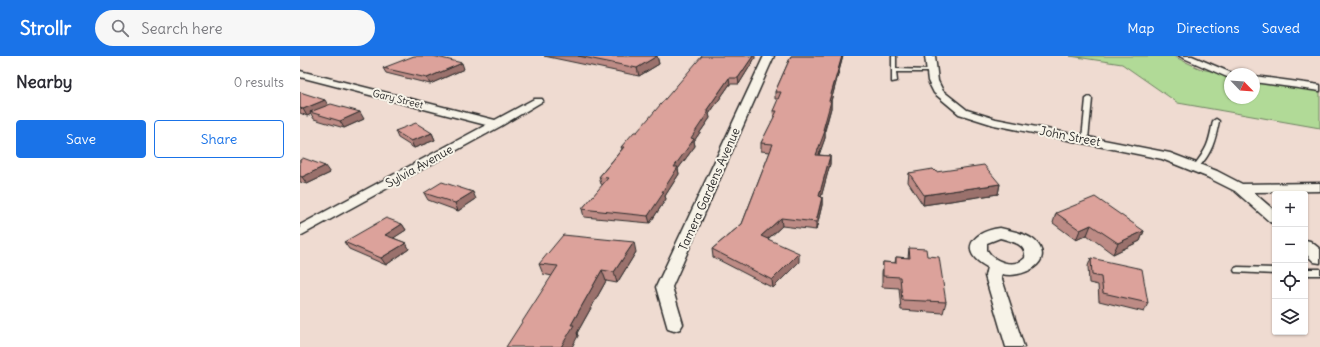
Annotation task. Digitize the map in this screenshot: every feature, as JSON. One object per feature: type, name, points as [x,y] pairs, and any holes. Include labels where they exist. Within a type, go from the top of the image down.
[{"type":"street","name":"Tamera Gardens Avenue","points":[[674,324],[664,287],[769,56]]},
{"type":"street","name":"John Street","points":[[930,56],[933,81],[939,93],[963,112],[994,122],[1166,156],[1196,167],[1240,188],[1272,215]]},
{"type":"street","points":[[1184,56],[1224,73]]},
{"type":"street","name":"Gary Street","points":[[300,74],[497,124]]},
{"type":"street","points":[[1260,80],[1320,88]]},
{"type":"street","name":"Sylvia Avenue","points":[[300,231],[538,101]]},
{"type":"street","name":"John Street","points":[[1240,188],[1320,187]]},
{"type":"street","points":[[1308,248],[1320,258]]},
{"type":"street","points":[[995,266],[994,276],[1015,347]]},
{"type":"lane","points":[[894,56],[894,81]]},
{"type":"lane","points":[[894,70],[931,71]]},
{"type":"lane","points":[[1085,139],[1089,99]]},
{"type":"lane","points":[[1196,167],[1208,155],[1216,121]]},
{"type":"lane","points":[[1238,270],[1272,271]]},
{"type":"lane","points":[[1308,272],[1320,272]]},
{"type":"green space","points":[[1070,56],[1173,56],[1201,69],[1224,74],[1224,104],[1260,104],[1260,81],[1320,91],[1320,128],[1178,103],[1122,64]]},
{"type":"building","points":[[414,56],[433,56],[462,63],[427,78],[383,68]]},
{"type":"building","points":[[578,56],[657,56],[637,68]]},
{"type":"building","points":[[702,56],[753,56],[738,78],[729,78],[706,111],[709,111],[691,138],[694,139],[674,167],[678,167],[648,216],[582,209],[608,178],[599,177],[624,147],[621,147],[634,132],[637,132]]},
{"type":"building","points":[[791,56],[842,56],[829,101],[831,101],[823,130],[825,131],[816,155],[830,156],[819,196],[822,197],[816,222],[781,218],[761,236],[799,253],[772,280],[712,249],[742,224],[773,144],[761,143],[777,111],[773,111],[781,92],[775,92]]},
{"type":"building","points":[[300,92],[325,100],[303,109],[300,108]]},
{"type":"building","points":[[331,104],[360,112],[340,121],[310,112]]},
{"type":"building","points":[[416,123],[432,133],[411,141],[395,131]]},
{"type":"building","points":[[303,158],[325,166],[302,177],[300,176],[300,160]]},
{"type":"building","points":[[984,165],[1000,184],[924,195],[909,173],[933,169],[936,172]]},
{"type":"building","points":[[442,182],[473,192],[455,203],[424,193]]},
{"type":"building","points":[[1095,197],[1144,231],[1118,243],[1091,225],[1080,230],[1056,213]]},
{"type":"building","points":[[386,218],[402,224],[385,235],[406,243],[381,258],[344,242]]},
{"type":"building","points":[[563,235],[634,242],[614,272],[602,270],[571,325],[574,325],[561,347],[506,347],[558,266],[539,264]]},
{"type":"building","points":[[909,248],[926,249],[927,256],[939,257],[946,302],[902,300],[900,277],[883,276],[883,262],[896,263],[896,257],[910,258]]},
{"type":"building","points":[[1091,258],[1142,269],[1148,303],[1103,293],[1101,277],[1092,275]]}]
